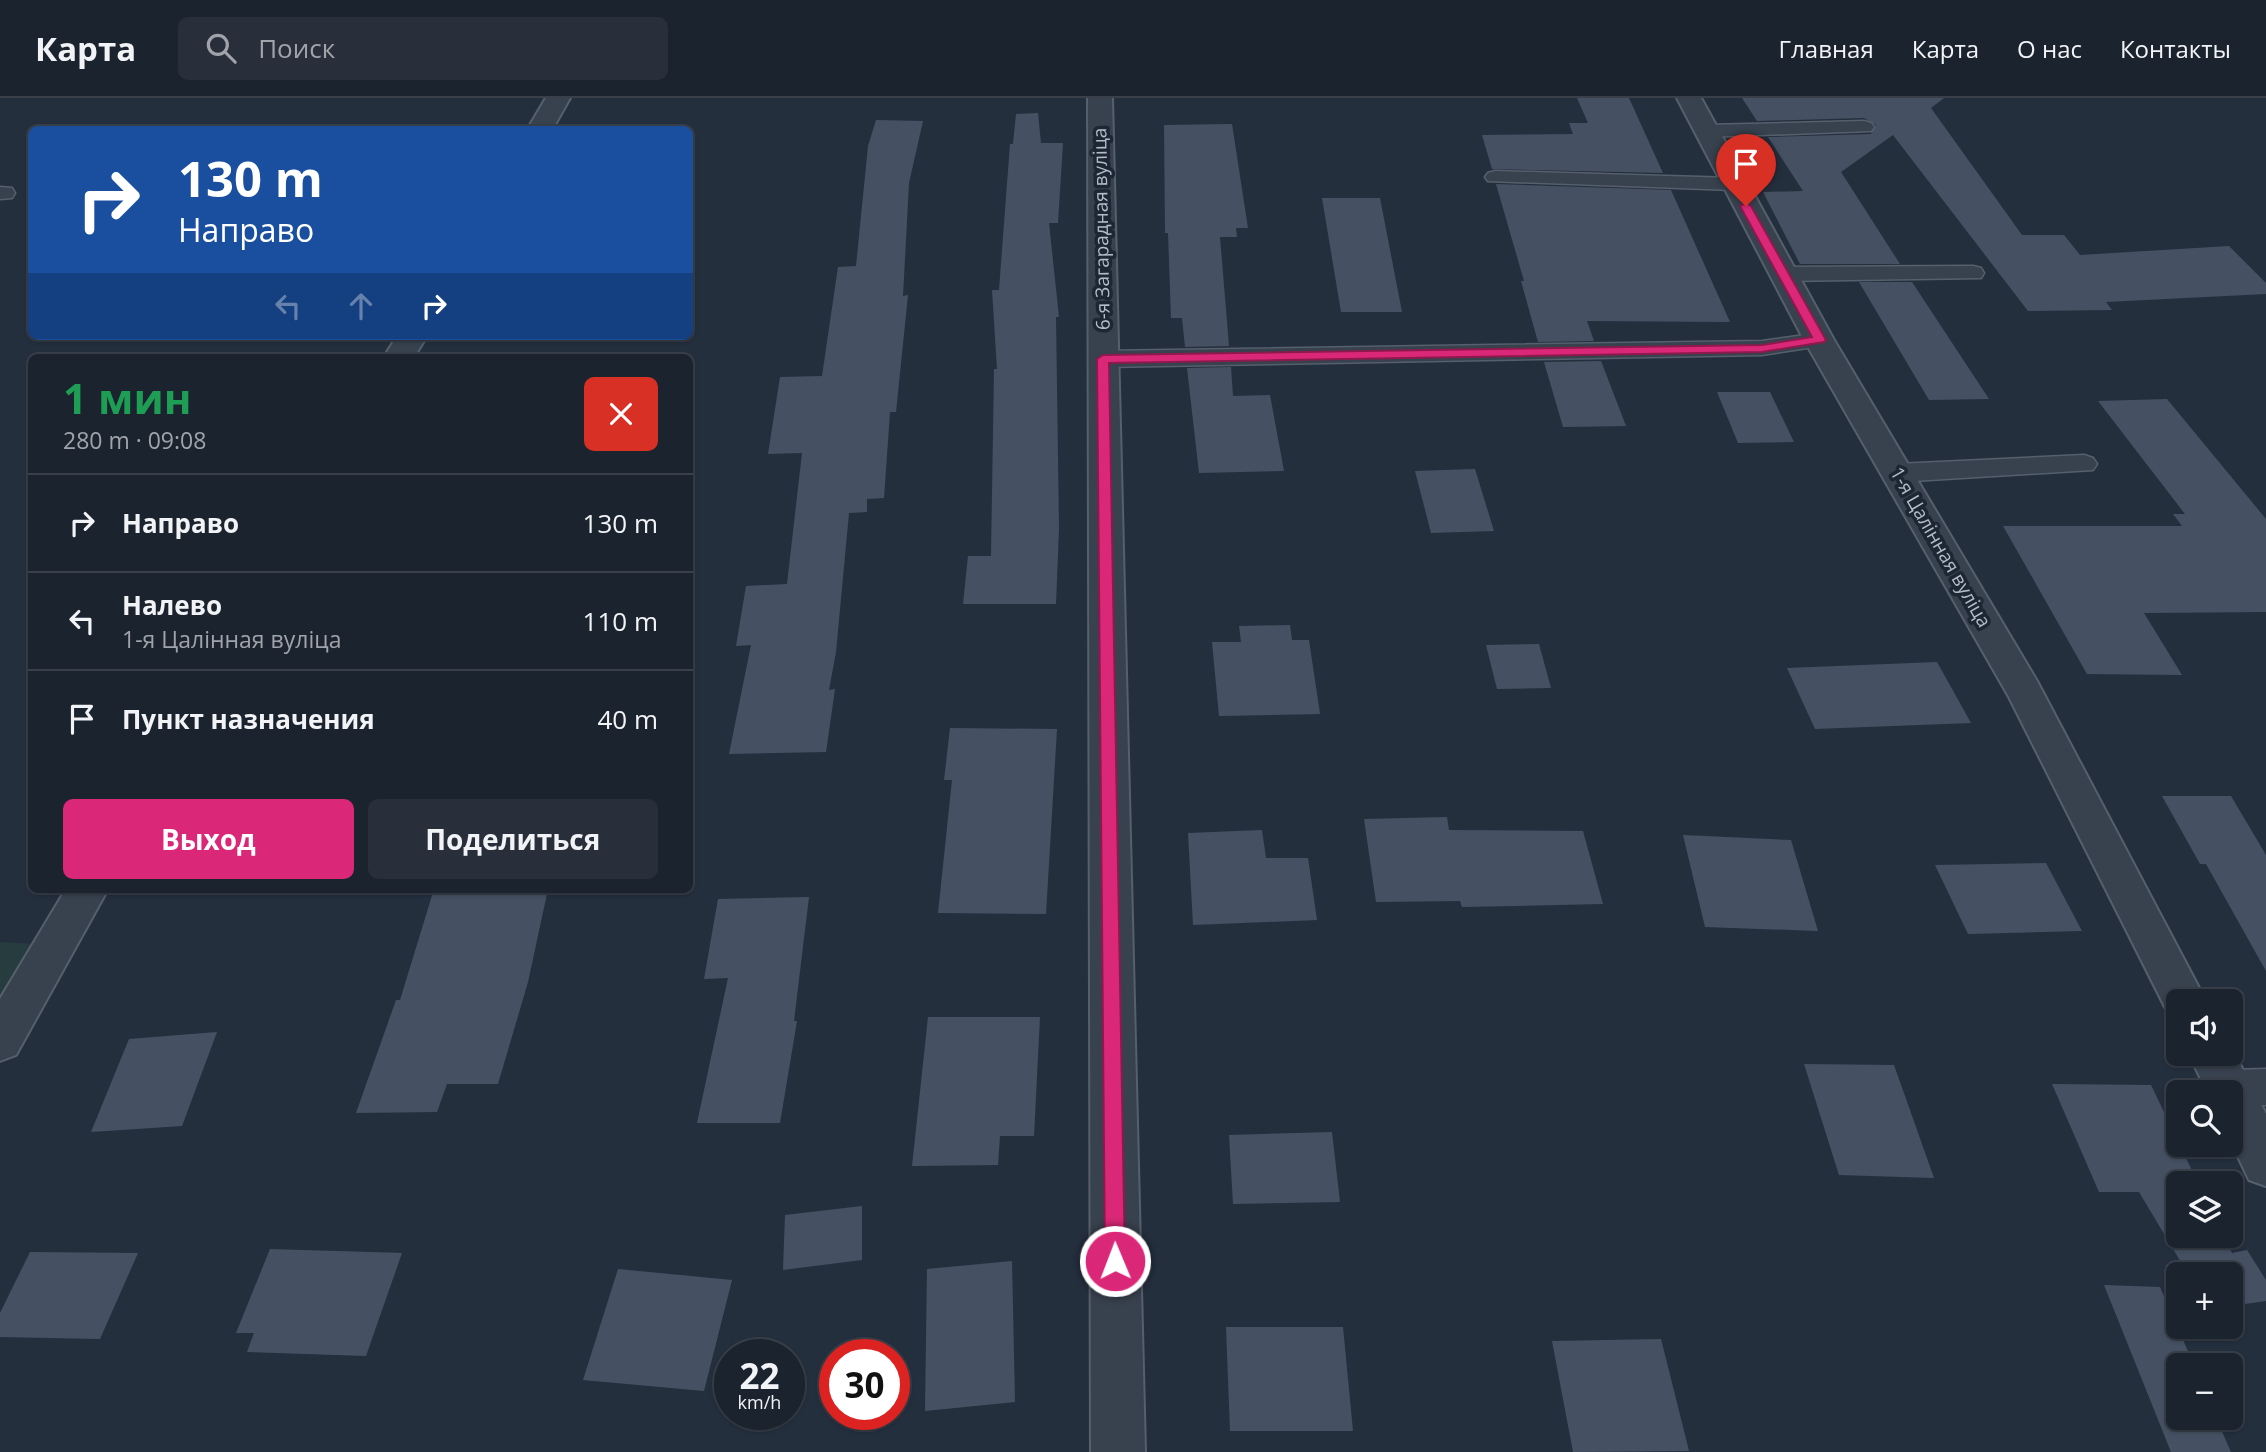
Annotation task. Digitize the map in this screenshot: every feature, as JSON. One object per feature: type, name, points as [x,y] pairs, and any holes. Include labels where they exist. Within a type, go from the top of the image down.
[{"type":"street","points":[[541,126],[558,98]]},
{"type":"street","name":"6-я Загарадная вуліца","points":[[1100,98],[1118,1452]]},
{"type":"street","name":"1-я Цалінная вуліца","points":[[1689,98],[1819,340],[2024,691],[2178,989]]},
{"type":"street","points":[[0,1040],[86,893]]},
{"type":"street","points":[[2243,1107],[2266,1163]]},
{"type":"lane","points":[[1706,131],[1864,127]]},
{"type":"lane","points":[[1495,177],[1733,184]]},
{"type":"lane","points":[[1783,274],[1973,273]]},
{"type":"lane","points":[[1103,359],[1762,348],[1819,340]]},
{"type":"lane","points":[[1897,473],[2084,464]]},
{"type":"green space","points":[[0,942],[36,944],[0,1003]]},
{"type":"building","points":[[1577,98],[1629,98],[1663,173],[1492,169],[1482,135],[1573,134],[1569,123],[1588,123]]},
{"type":"building","points":[[1742,98],[1944,98],[1931,108],[2022,235],[2064,235],[2080,255],[2229,246],[2266,283],[2266,294],[2106,302],[2112,310],[2028,311],[1893,135],[1841,172],[1900,264],[1800,264],[1763,192],[1803,191],[1768,137],[1871,134],[1876,125],[1864,118],[1757,121]]},
{"type":"building","points":[[1038,113],[1041,143],[1063,143],[1058,223],[1049,223],[1059,317],[1056,317],[1059,528],[1056,604],[963,604],[968,556],[991,556],[994,369],[997,369],[992,290],[999,290],[1010,144],[1013,144],[1016,114]]},
{"type":"building","points":[[876,120],[923,121],[909,183],[903,296],[908,295],[896,412],[890,412],[884,498],[867,499],[867,512],[849,513],[836,652],[829,690],[835,689],[826,752],[729,754],[751,645],[736,646],[746,586],[787,584],[802,453],[768,454],[780,377],[822,376],[838,267],[856,266],[868,146]]},
{"type":"building","points":[[1232,124],[1248,228],[1236,228],[1237,237],[1220,237],[1229,346],[1185,347],[1182,318],[1171,318],[1168,233],[1165,233],[1164,125]]},
{"type":"building","points":[[1496,184],[1671,190],[1730,322],[1587,321],[1594,341],[1538,342],[1521,281],[1524,281]]},
{"type":"building","points":[[1322,198],[1380,198],[1402,312],[1341,312]]},
{"type":"building","points":[[1859,282],[1912,282],[1989,399],[1929,400]]},
{"type":"building","points":[[1601,361],[1626,426],[1563,427],[1544,362]]},
{"type":"building","points":[[1231,367],[1233,396],[1270,395],[1284,471],[1199,473],[1187,368]]},
{"type":"building","points":[[1717,392],[1770,392],[1794,442],[1738,443]]},
{"type":"building","points":[[2167,399],[2266,519],[2266,612],[2144,613],[2182,675],[2087,674],[2003,526],[2182,526],[2173,514],[2185,514],[2098,401]]},
{"type":"building","points":[[1475,469],[1494,531],[1431,533],[1415,471]]},
{"type":"building","points":[[1290,625],[1292,640],[1309,640],[1320,714],[1219,716],[1212,642],[1241,642],[1239,626]]},
{"type":"building","points":[[1539,644],[1551,688],[1497,689],[1486,645]]},
{"type":"building","points":[[1937,662],[1971,723],[1815,729],[1787,668]]},
{"type":"building","points":[[950,728],[1057,729],[1046,914],[938,913],[952,780],[944,780]]},
{"type":"building","points":[[2162,796],[2231,796],[2266,855],[2266,971],[2206,864],[2200,864]]},
{"type":"building","points":[[1447,817],[1449,830],[1583,831],[1603,904],[1462,907],[1460,901],[1376,902],[1364,819]]},
{"type":"building","points":[[1262,830],[1266,858],[1308,858],[1317,920],[1193,925],[1188,833]]},
{"type":"building","points":[[1683,835],[1791,840],[1818,931],[1705,927]]},
{"type":"building","points":[[2046,863],[2082,931],[1968,934],[1935,865]]},
{"type":"building","points":[[433,893],[547,893],[528,982],[498,1084],[447,1084],[437,1112],[356,1113],[396,1000],[400,1000]]},
{"type":"building","points":[[809,897],[794,1021],[797,1021],[780,1123],[697,1123],[728,978],[704,979],[718,899]]},
{"type":"building","points":[[928,1017],[1040,1017],[1034,1136],[1000,1136],[998,1165],[912,1166]]},
{"type":"building","points":[[217,1032],[182,1126],[91,1132],[129,1039]]},
{"type":"building","points":[[1804,1064],[1894,1065],[1934,1178],[1839,1175]]},
{"type":"building","points":[[2052,1084],[2151,1085],[2166,1116],[2166,1157],[2186,1157],[2192,1171],[2166,1171],[2166,1237],[2139,1192],[2099,1192]]},
{"type":"building","points":[[1332,1132],[1340,1202],[1233,1204],[1229,1135]]},
{"type":"building","points":[[862,1206],[862,1260],[783,1270],[785,1215]]},
{"type":"building","points":[[2172,1248],[2229,1248],[2232,1253],[2247,1250],[2266,1280],[2266,1301],[2243,1304],[2243,1262],[2181,1262]]},
{"type":"building","points":[[270,1249],[402,1253],[366,1356],[247,1352],[254,1333],[236,1333]]},
{"type":"building","points":[[30,1252],[138,1253],[100,1339],[0,1337],[0,1313]]},
{"type":"building","points":[[1012,1261],[1015,1402],[925,1411],[927,1269]]},
{"type":"building","points":[[618,1269],[732,1280],[717,1339],[714,1339],[714,1351],[704,1391],[583,1380]]},
{"type":"building","points":[[2104,1285],[2160,1287],[2166,1301],[2166,1339],[2183,1339],[2189,1353],[2166,1353],[2166,1430],[2221,1430],[2231,1452],[2171,1452]]},
{"type":"building","points":[[1226,1327],[1343,1327],[1353,1431],[1230,1431]]},
{"type":"building","points":[[1661,1339],[1689,1451],[1573,1452],[1552,1341]]},
{"type":"route","points":[[1115,1261],[1103,359],[1762,348],[1819,340],[1746,206]]}]
